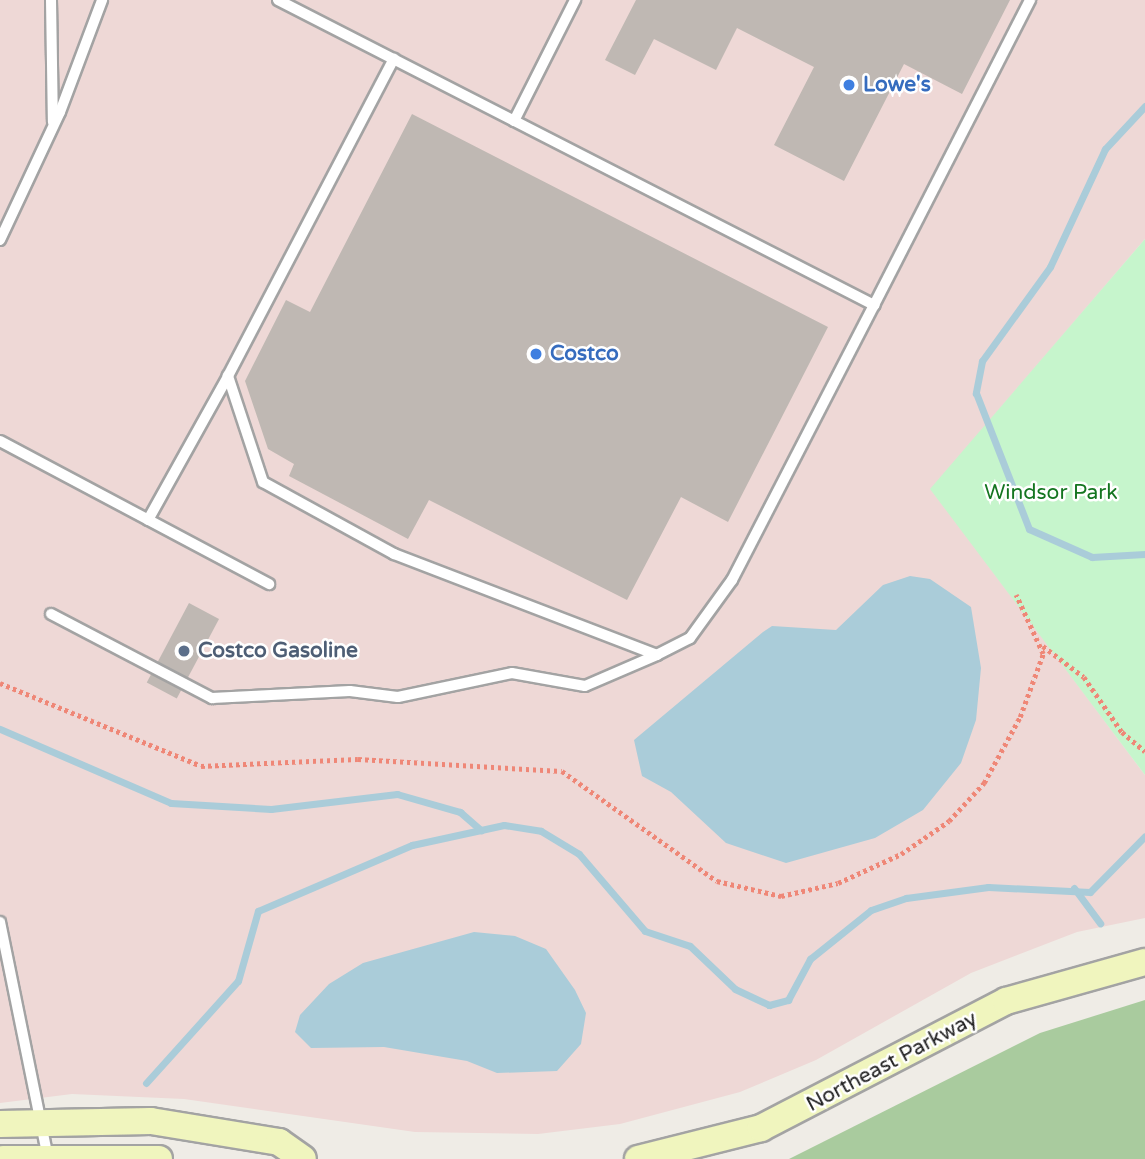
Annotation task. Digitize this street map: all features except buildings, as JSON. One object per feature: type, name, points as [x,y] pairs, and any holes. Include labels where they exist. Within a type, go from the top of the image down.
[{"type":"street","name":"Northeast Parkway","points":[[638,1159],[761,1128],[1006,1001],[1145,962]]},
{"type":"street","points":[[0,1124],[40,1119],[150,1121],[279,1142],[303,1159]]},
{"type":"street","points":[[3,1159],[47,1154],[159,1159]]},
{"type":"lane","points":[[51,0],[52,129]]},
{"type":"lane","points":[[0,240],[52,129],[102,0]]},
{"type":"lane","points":[[278,0],[874,305]]},
{"type":"lane","points":[[514,121],[575,0]]},
{"type":"lane","points":[[51,614],[212,698],[350,691],[398,697],[512,673],[585,686],[690,638],[732,580],[1030,0]]},
{"type":"lane","points":[[148,520],[228,376],[394,59]]},
{"type":"lane","points":[[228,376],[263,482],[394,554],[657,655]]},
{"type":"lane","points":[[0,441],[269,584]]},
{"type":"lane","points":[[0,922],[47,1154]]},
{"type":"path","points":[[1016,595],[1042,646],[1084,677],[1122,732],[1145,751]]},
{"type":"path","points":[[0,683],[201,766],[358,759],[562,771],[717,881],[781,896],[838,883],[901,854],[969,803],[1020,718],[1042,646]]},
{"type":"shaded area","points":[[0,0],[1145,0],[1145,239],[931,489],[1145,775],[1145,918],[1077,932],[971,973],[816,1060],[740,1092],[620,1124],[538,1134],[415,1132],[184,1099],[72,1094],[0,1103]]},
{"type":"green space","name":"Windsor Park","points":[[1145,239],[1145,775],[930,489]]},
{"type":"green space","points":[[1145,1000],[1145,1159],[789,1159],[1040,1033]]},
{"type":"water","points":[[910,576],[930,579],[971,607],[981,668],[976,720],[961,763],[923,810],[875,838],[786,863],[726,843],[671,792],[642,776],[634,740],[763,632],[772,626],[836,630],[883,585]]},
{"type":"water","points":[[474,932],[515,936],[546,949],[575,990],[586,1013],[581,1044],[557,1071],[497,1073],[467,1061],[384,1047],[311,1048],[295,1032],[300,1015],[329,984],[363,963]]},
{"type":"waterway","points":[[1145,106],[1105,149],[1050,267],[982,361],[976,393],[1029,529],[1092,557],[1145,554]]},
{"type":"waterway","points":[[0,729],[171,803],[271,809],[397,794],[460,812],[481,830]]},
{"type":"waterway","points":[[146,1083],[238,981],[258,911],[412,845],[504,825],[541,831],[579,854],[645,931],[690,946],[735,989],[769,1005],[788,1000],[810,959],[871,910],[906,898],[988,887],[1090,892],[1145,836]]},
{"type":"waterway","points":[[1074,888],[1100,923]]},
{"type":"place","name":"Lowe's","points":[[849,85]]},
{"type":"place","name":"Costco","points":[[536,354]]},
{"type":"place","name":"Costco Gasoline","points":[[184,651]]}]
